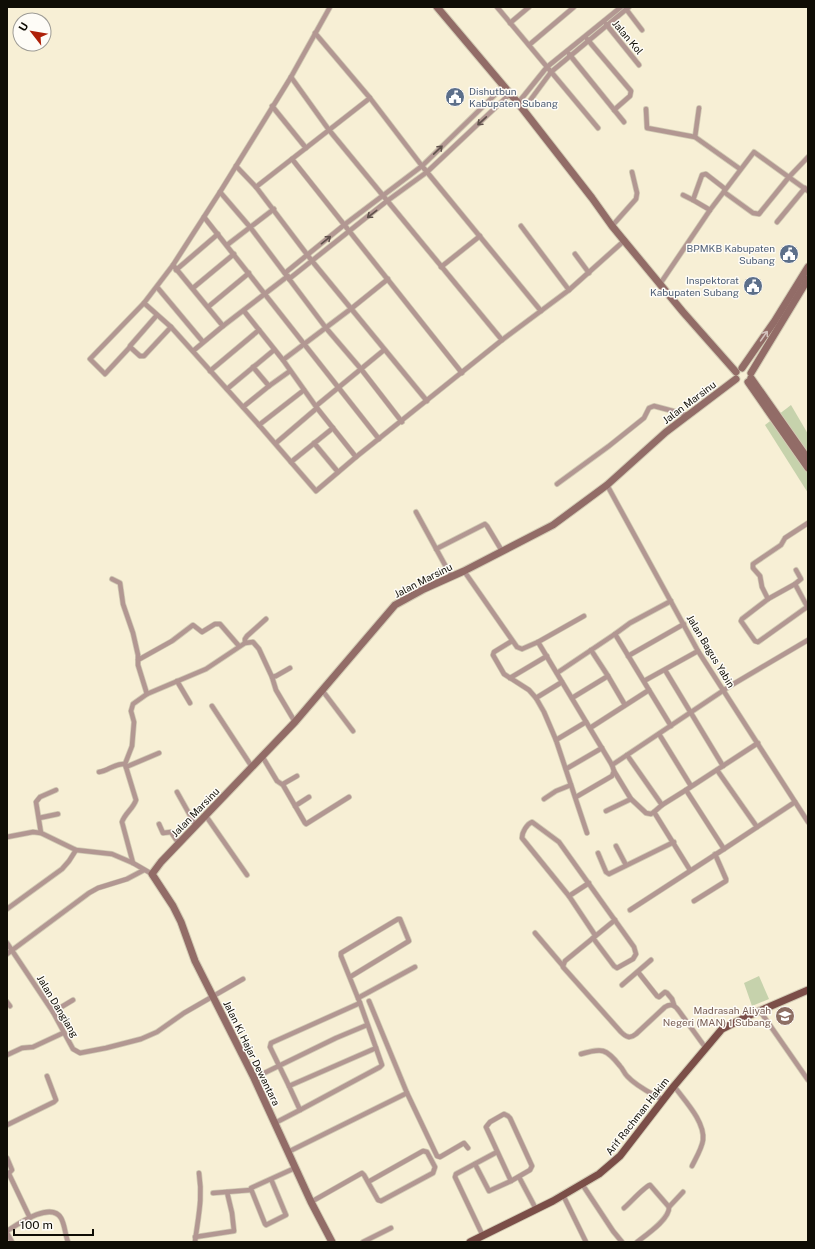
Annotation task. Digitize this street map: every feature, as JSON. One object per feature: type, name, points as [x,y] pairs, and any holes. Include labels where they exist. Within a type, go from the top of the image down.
[{"type":"main road","name":"Arif Rachman Hakim","points":[[470,1242],[563,1195],[599,1174],[620,1156],[705,1047],[722,1029],[808,990]]},
{"type":"street","points":[[157,315],[105,374],[90,358],[144,303],[173,265],[291,77],[330,7]]},
{"type":"street","points":[[437,7],[518,103],[612,226],[660,284],[738,373],[741,383],[750,378],[808,279]]},
{"type":"street","points":[[498,7],[598,128]]},
{"type":"street","points":[[510,23],[529,7]]},
{"type":"street","points":[[529,45],[574,7]]},
{"type":"street","points":[[612,7],[617,14]]},
{"type":"street","points":[[518,103],[547,67],[603,21],[625,8],[642,30]]},
{"type":"street","points":[[523,110],[551,72],[607,26],[617,14]]},
{"type":"street","name":"Jalan Kol","points":[[603,21],[639,65]]},
{"type":"street","points":[[316,33],[370,98],[422,166],[541,311]]},
{"type":"street","points":[[585,36],[631,92],[630,96],[614,110]]},
{"type":"street","points":[[567,51],[624,122]]},
{"type":"street","points":[[291,77],[329,130],[502,340]]},
{"type":"street","points":[[193,351],[287,276],[308,254],[422,166],[504,86]]},
{"type":"street","points":[[287,276],[312,261],[427,172],[510,94]]},
{"type":"street","points":[[256,187],[370,98]]},
{"type":"street","points":[[272,106],[306,148]]},
{"type":"street","points":[[695,137],[699,108]]},
{"type":"street","points":[[646,109],[647,128],[695,137],[740,169]]},
{"type":"street","points":[[660,284],[710,210],[754,152],[806,190],[777,222]]},
{"type":"street","points":[[693,200],[701,177],[706,174],[720,185],[724,191],[752,213],[757,215],[761,213],[808,157]]},
{"type":"street","points":[[292,159],[462,373]]},
{"type":"street","points":[[236,166],[274,209],[312,261],[427,401]]},
{"type":"street","points":[[612,226],[636,199],[637,193],[632,172]]},
{"type":"street","points":[[220,192],[250,227],[326,328],[361,369],[402,422]]},
{"type":"street","points":[[683,195],[710,210]]},
{"type":"street","points":[[227,245],[274,209]]},
{"type":"street","points":[[204,217],[337,388],[379,439]]},
{"type":"street","points":[[521,226],[568,290]]},
{"type":"street","points":[[176,270],[218,234]]},
{"type":"street","points":[[441,267],[480,236]]},
{"type":"street","points":[[144,303],[172,327],[276,443],[316,491],[356,456],[402,422],[502,340],[589,273],[625,240]]},
{"type":"street","points":[[193,288],[234,254]]},
{"type":"street","points":[[575,254],[589,273]]},
{"type":"street","points":[[173,265],[223,326]]},
{"type":"street","name":"Jalan Marsinu","points":[[152,874],[295,722],[389,611],[404,599],[464,571],[553,525],[608,485],[666,432],[738,373],[774,322],[808,267]]},
{"type":"street","points":[[208,306],[249,273]]},
{"type":"street","points":[[283,360],[388,279]]},
{"type":"street","points":[[157,286],[203,342]]},
{"type":"street","points":[[244,311],[283,360],[316,407],[356,456]]},
{"type":"street","points":[[130,347],[140,356],[144,356],[172,327]]},
{"type":"street","points":[[210,371],[259,330]]},
{"type":"street","points":[[227,389],[274,350]]},
{"type":"street","points":[[276,443],[337,388],[384,350]]},
{"type":"street","points":[[253,367],[268,386]]},
{"type":"street","points":[[738,373],[747,369],[750,378],[808,468]]},
{"type":"street","points":[[243,407],[268,386],[290,371]]},
{"type":"street","points":[[750,378],[808,459]]},
{"type":"street","points":[[259,425],[304,390]]},
{"type":"street","points":[[557,484],[644,418],[649,408],[652,406],[688,415]]},
{"type":"street","points":[[292,462],[333,428]]},
{"type":"street","points":[[314,443],[338,472]]},
{"type":"street","name":"Jalan Bagus Yabin","points":[[608,485],[698,650],[808,822]]},
{"type":"street","points":[[416,512],[451,576]]},
{"type":"street","points":[[436,549],[485,524],[502,551]]},
{"type":"street","points":[[768,599],[762,587],[760,576],[753,568],[753,564],[781,546],[785,538],[808,524]]},
{"type":"street","points":[[795,584],[808,607],[758,642],[741,620],[768,599],[801,579],[796,570]]},
{"type":"street","points":[[464,571],[517,647],[522,649],[538,642],[584,616]]},
{"type":"street","points":[[112,579],[120,583],[121,586],[123,604],[133,633],[138,665],[147,694]]},
{"type":"street","points":[[557,673],[630,623],[671,600]]},
{"type":"street","points":[[245,643],[247,636],[266,620]]},
{"type":"street","points":[[138,660],[166,645],[193,625],[202,632],[215,624],[220,624],[239,646]]},
{"type":"street","points":[[628,656],[684,624]]},
{"type":"street","points":[[615,634],[671,726]]},
{"type":"street","points":[[512,640],[493,654],[504,674],[529,690],[536,698],[544,712],[556,740],[587,833]]},
{"type":"street","points":[[612,765],[724,690],[808,640]]},
{"type":"street","points":[[133,863],[122,822],[124,816],[134,805],[136,800],[126,765],[132,746],[134,722],[131,707],[138,700],[147,694],[206,669],[239,646],[245,643],[253,642],[259,649],[272,677],[276,690],[295,722]]},
{"type":"street","points":[[538,642],[631,799],[646,814],[651,814],[662,805],[758,743]]},
{"type":"street","points":[[591,650],[625,705]]},
{"type":"street","points":[[644,681],[698,650]]},
{"type":"street","points":[[510,678],[547,656]]},
{"type":"street","points":[[272,677],[290,668]]},
{"type":"street","points":[[665,670],[723,766]]},
{"type":"street","points":[[572,698],[608,676]]},
{"type":"street","points":[[177,681],[190,703]]},
{"type":"street","points":[[536,698],[562,682]]},
{"type":"street","points":[[322,690],[353,731]]},
{"type":"street","points":[[590,728],[649,690]]},
{"type":"street","points":[[212,706],[252,767]]},
{"type":"street","points":[[556,740],[586,722]]},
{"type":"street","points":[[659,734],[691,786]]},
{"type":"street","points":[[566,769],[602,748]]},
{"type":"street","points":[[99,772],[105,771],[112,766],[122,763],[126,765],[159,754]]},
{"type":"street","points":[[627,755],[662,805]]},
{"type":"street","points":[[262,756],[277,780],[283,784],[304,823],[306,824],[349,797]]},
{"type":"street","points":[[717,770],[757,827]]},
{"type":"street","points":[[576,797],[612,776],[614,771]]},
{"type":"street","points":[[283,784],[297,776]]},
{"type":"street","points":[[544,799],[556,791],[571,785]]},
{"type":"street","points":[[41,833],[40,818],[36,802],[37,800],[56,790]]},
{"type":"street","points":[[686,790],[724,849]]},
{"type":"street","points":[[177,792],[196,826]]},
{"type":"street","points":[[295,806],[309,797]]},
{"type":"street","points":[[606,811],[631,799]]},
{"type":"street","points":[[630,910],[795,802]]},
{"type":"street","points":[[654,812],[690,870]]},
{"type":"street","points":[[40,818],[58,814]]},
{"type":"street","points":[[206,816],[247,876]]},
{"type":"street","points":[[532,822],[559,842],[589,883],[636,951],[633,959],[617,968],[614,966],[594,936],[569,896],[522,838],[527,825],[532,822]]},
{"type":"street","points":[[159,824],[163,833],[171,832],[179,844]]},
{"type":"street","points":[[7,837],[33,832],[41,833],[76,850],[112,854],[133,863],[152,874]]},
{"type":"street","points":[[598,853],[608,874],[674,842]]},
{"type":"street","points":[[616,846],[626,865]]},
{"type":"street","points":[[7,909],[62,869],[70,861],[76,850]]},
{"type":"street","points":[[694,901],[726,881],[715,854]]},
{"type":"street","points":[[7,954],[89,893],[98,888],[126,879],[144,870]]},
{"type":"street","name":"Jalan Ki Hajar Dewantara","points":[[152,874],[173,906],[181,922],[195,961],[254,1078],[311,1202],[332,1242]]},
{"type":"street","points":[[569,896],[589,883]]},
{"type":"street","points":[[275,1123],[380,1068],[382,1065],[341,953],[400,919],[409,941],[350,976]]},
{"type":"street","points":[[563,966],[566,961],[594,936],[616,920]]},
{"type":"street","points":[[535,933],[563,966],[565,971],[627,1037],[632,1037],[636,1034],[667,1005],[674,1005]]},
{"type":"street","name":"Jalan Dangiang","points":[[7,943],[53,1012],[63,1033],[76,1051],[80,1053],[141,1039],[157,1032],[184,1013],[213,996]]},
{"type":"street","points":[[622,985],[651,960]]},
{"type":"street","points":[[300,1110],[270,1047],[272,1042],[359,1001],[415,966]]},
{"type":"street","points":[[638,972],[657,996],[659,997],[665,992],[667,993],[705,1047]]},
{"type":"street","points":[[213,996],[243,979]]},
{"type":"street","points":[[53,1012],[73,1000]]},
{"type":"street","points":[[368,1002],[407,1093],[438,1157],[464,1143],[468,1148]]},
{"type":"street","points":[[760,1011],[808,1080]]},
{"type":"street","points":[[254,1078],[367,1025]]},
{"type":"street","points":[[7,1055],[22,1048],[33,1047],[63,1033]]},
{"type":"street","points":[[289,1086],[376,1048]]},
{"type":"street","points":[[581,1054],[598,1050],[607,1052],[618,1063],[626,1075],[636,1084],[663,1100]]},
{"type":"street","points":[[7,1125],[56,1100],[47,1076]]},
{"type":"street","points":[[674,1086],[698,1118],[701,1126],[703,1140],[692,1166]]},
{"type":"street","points":[[288,1152],[407,1093]]},
{"type":"street","points":[[475,1164],[490,1191],[511,1181],[530,1170],[532,1166],[510,1118],[506,1114],[502,1114],[486,1126],[496,1152],[511,1181]]},
{"type":"street","points":[[311,1202],[362,1173],[378,1200],[381,1201],[433,1173],[435,1168],[427,1152],[423,1151],[368,1182]]},
{"type":"street","points":[[483,1236],[455,1179],[456,1174],[496,1152]]},
{"type":"street","points":[[7,1158],[12,1169],[8,1174],[30,1218]]},
{"type":"street","points":[[213,1193],[251,1190],[251,1188],[295,1168]]},
{"type":"street","points":[[198,1173],[201,1188],[201,1203],[195,1240],[234,1231],[227,1192]]},
{"type":"street","points":[[520,1176],[536,1209]]},
{"type":"street","points":[[251,1190],[264,1224],[266,1225],[285,1216],[286,1213],[271,1179]]},
{"type":"street","points":[[582,1184],[622,1242]]},
{"type":"street","points":[[624,1208],[647,1186],[650,1185],[669,1206]]},
{"type":"street","points":[[637,1242],[659,1224],[667,1215],[669,1206],[683,1192]]},
{"type":"street","points":[[563,1195],[586,1242]]},
{"type":"street","points":[[12,1242],[7,1232],[36,1214],[53,1212],[59,1214],[63,1222],[68,1242]]},
{"type":"street","points":[[364,1242],[391,1228]]},
{"type":"green space","points":[[791,405],[808,434],[808,493],[765,425]]},
{"type":"green space","points":[[759,976],[769,999],[752,1006],[744,983]]},
{"type":"place","name":"Dishutbun Kabupaten Subang","points":[[455,97]]},
{"type":"place","name":"BPMKB Kabupaten Subang","points":[[789,254]]},
{"type":"place","name":"Inspektorat Kabupaten Subang","points":[[753,286]]},
{"type":"place","name":"Madrasah Aliyah Negeri (MAN) 1 Subang","points":[[785,1016]]}]
